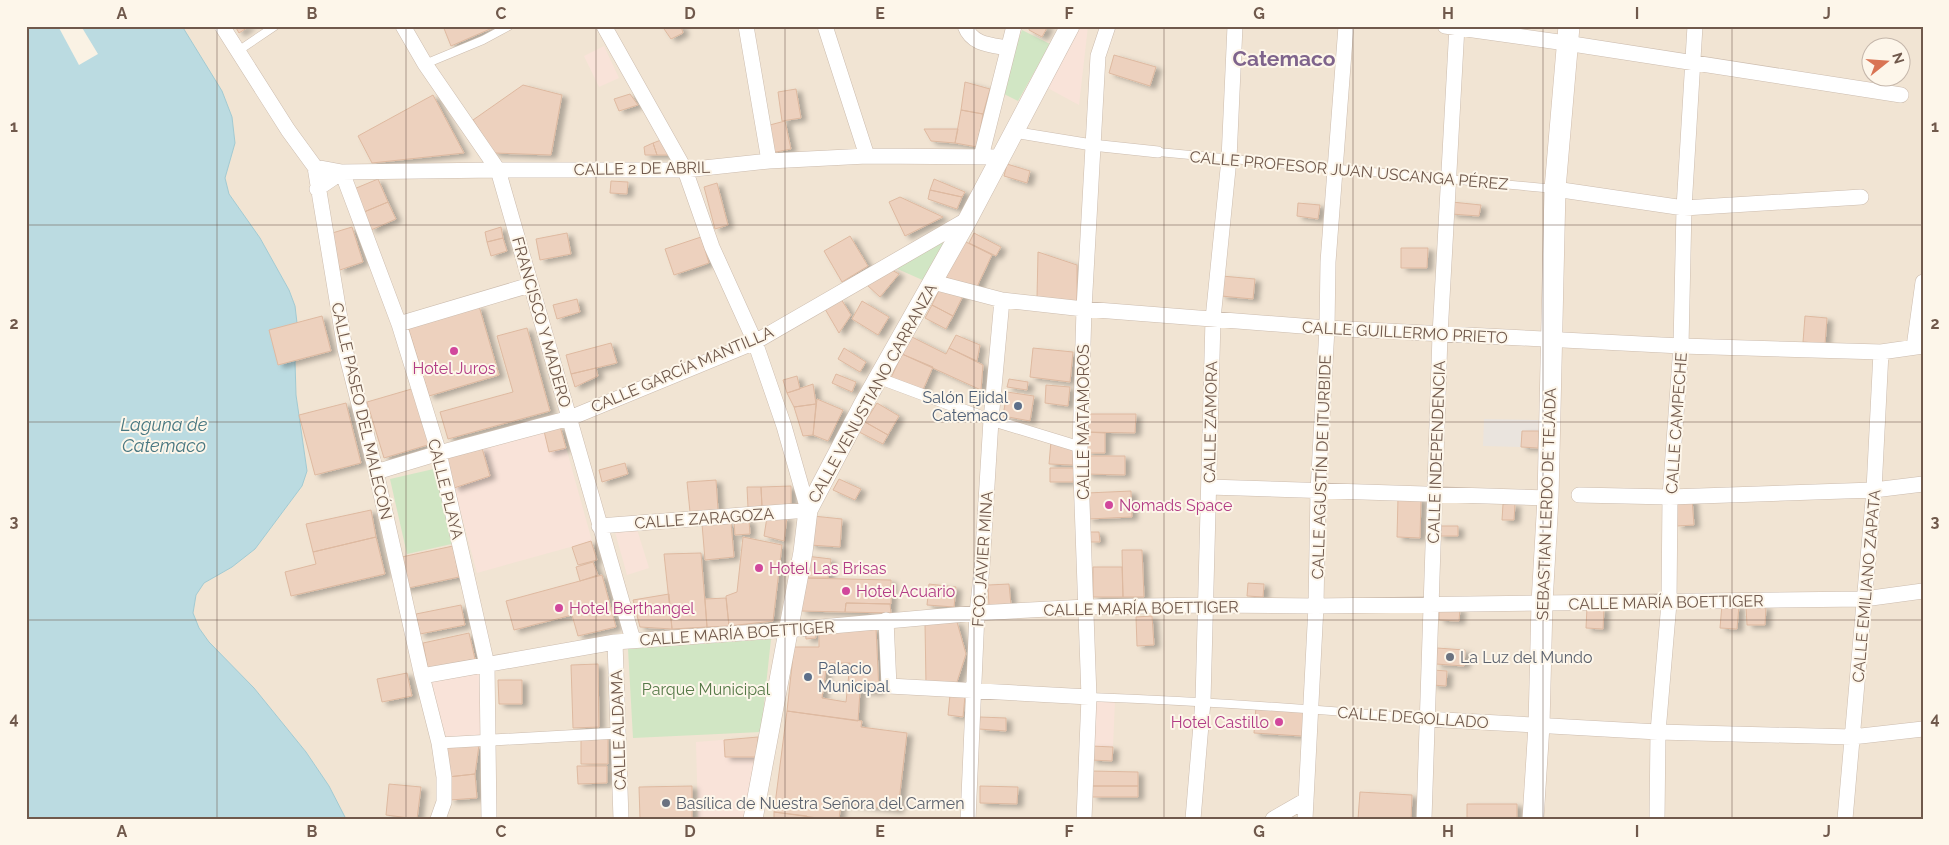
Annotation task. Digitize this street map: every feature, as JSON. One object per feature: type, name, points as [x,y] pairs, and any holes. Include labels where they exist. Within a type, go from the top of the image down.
[{"type":"main road","points":[[1555,189],[1568,35]]},
{"type":"main road","name":"SEBASTIAN LERDO DE TEJADA","points":[[1533,819],[1539,725],[1542,603],[1548,498],[1555,189]]},
{"type":"street","points":[[222,26],[288,130],[315,166]]},
{"type":"street","name":"FRANCISCO Y MADERO","points":[[402,26],[425,64],[498,170],[633,640]]},
{"type":"street","points":[[604,26],[685,170],[712,248],[755,342],[784,426],[808,510]]},
{"type":"street","points":[[746,26],[769,161]]},
{"type":"street","points":[[825,26],[867,156]]},
{"type":"street","points":[[965,26],[971,37],[976,41],[1008,48]]},
{"type":"street","points":[[981,156],[1014,26]]},
{"type":"street","name":"CALLE VENUSTIANO CARRANZA","points":[[753,819],[803,552],[808,510],[878,378],[968,218],[1070,26]]},
{"type":"street","points":[[1098,26],[1098,56]]},
{"type":"street","name":"CALLE MATAMOROS","points":[[1084,819],[1089,697],[1080,447],[1084,309],[1098,56],[1108,26]]},
{"type":"street","name":"CALLE ZAMORA","points":[[1193,819],[1203,701],[1213,319],[1228,159],[1236,26]]},
{"type":"street","name":"CALLE AGUSTÍN DE ITURBIDE","points":[[1305,819],[1312,708],[1318,490],[1327,328],[1328,262],[1346,26]]},
{"type":"street","name":"CALLE CAMPECHE","points":[[1657,819],[1658,732],[1670,602],[1670,497],[1681,346],[1684,208],[1695,26]]},
{"type":"street","points":[[1453,27],[1568,35],[1693,63],[1901,95]]},
{"type":"street","name":"CALLE INDEPENDENCIA","points":[[1424,819],[1440,335],[1453,27]]},
{"type":"street","name":"CALLE PROFESOR JUAN USCANGA PÉREZ","points":[[1013,132],[1092,145],[1158,152]]},
{"type":"street","name":"CALLE 2 DE ABRIL","points":[[315,166],[342,172],[685,170],[769,161],[867,156],[1000,157]]},
{"type":"street","name":"CALLE PASEO DEL MALECÓN","points":[[315,166],[317,189],[345,349],[376,472],[439,743],[444,777],[444,802],[438,819]]},
{"type":"street","points":[[317,189],[342,172]]},
{"type":"street","name":"CALLE PLAYA","points":[[342,172],[399,324],[439,453],[487,665],[489,819]]},
{"type":"street","name":"CALLE PROFESOR JUAN USCANGA PÉREZ","points":[[1555,189],[1684,208],[1861,197]]},
{"type":"street","name":"CALLE GARCÍA MANTILLA","points":[[376,472],[570,418],[755,342],[968,218]]},
{"type":"street","name":"CALLE GUILLERMO PRIETO","points":[[933,282],[1002,300],[1084,309],[1327,328],[1681,346],[1881,352],[1919,346]]},
{"type":"street","points":[[1919,346],[1923,282]]},
{"type":"street","points":[[399,324],[530,284]]},
{"type":"street","name":"FCO. JAVIER MINA","points":[[968,819],[977,613],[1002,300]]},
{"type":"street","name":"CALLE EMILIANO ZAPATA","points":[[1845,819],[1874,490],[1881,352]]},
{"type":"street","points":[[878,378],[991,420],[1080,447]]},
{"type":"street","points":[[1579,495],[1670,497],[1874,490],[1923,484]]},
{"type":"street","points":[[1209,488],[1548,498]]},
{"type":"street","name":"CALLE ZARAGOZA","points":[[599,526],[808,510]]},
{"type":"street","name":"CALLE MARÍA BOETTIGER","points":[[422,676],[615,642],[787,630],[977,613],[1086,607],[1206,605],[1316,606],[1864,599],[1923,591]]},
{"type":"street","name":"CALLE DEGOLLADO","points":[[886,620],[888,686],[1089,697]]},
{"type":"street","name":"CALLE ALDAMA","points":[[615,642],[621,819]]},
{"type":"street","name":"CALLE DEGOLLADO","points":[[1426,719],[1658,732],[1852,737],[1923,729]]},
{"type":"street","points":[[439,743],[618,733]]},
{"type":"street","points":[[1273,819],[1306,800]]},
{"type":"lane","points":[[238,51],[275,26]]},
{"type":"lane","points":[[425,64],[483,40],[509,26]]},
{"type":"lane","name":"CALLE PROFESOR JUAN USCANGA PÉREZ","points":[[1158,152],[1555,189]]},
{"type":"lane","name":"CALLE DEGOLLADO","points":[[1089,697],[1203,701],[1312,708],[1426,719]]},
{"type":"shaded area","points":[[182,26],[1923,26],[1923,819],[346,819],[329,786],[306,752],[254,688],[209,642],[199,628],[193,613],[196,595],[204,583],[232,567],[255,549],[302,486],[307,471],[296,395],[295,306],[289,290],[260,238],[229,194],[225,178],[235,143],[232,117],[222,91]]},
{"type":"shaded area","points":[[1074,26],[1088,26],[1079,105],[1044,86]]},
{"type":"shaded area","points":[[604,46],[619,78],[599,87],[584,56]]},
{"type":"shaded area","points":[[1484,419],[1539,420],[1539,431],[1522,431],[1521,447],[1483,446]]},
{"type":"shaded area","points":[[560,426],[592,541],[477,573],[446,458]]},
{"type":"shaded area","points":[[636,526],[649,568],[627,575],[615,532]]},
{"type":"shaded area","points":[[480,672],[481,735],[446,737],[429,681]]},
{"type":"shaded area","points":[[1093,701],[1115,702],[1113,747],[1092,746]]},
{"type":"shaded area","points":[[758,737],[748,819],[698,819],[696,742]]},
{"type":"green space","points":[[1022,30],[1050,44],[1018,101],[1000,92]]},
{"type":"green space","points":[[950,236],[927,282],[893,267]]},
{"type":"green space","points":[[438,468],[456,543],[407,554],[390,479]]},
{"type":"green space","name":"Parque Municipal","points":[[771,639],[761,732],[633,738],[628,649]]},
{"type":"water","name":"Laguna de Catemaco","points":[[26,26],[182,26],[222,91],[232,117],[235,143],[225,178],[229,194],[260,238],[289,290],[295,306],[297,323],[296,395],[307,471],[302,486],[255,549],[232,567],[204,583],[196,595],[193,613],[199,628],[209,642],[254,688],[306,752],[329,786],[346,819],[26,819]]},
{"type":"pier","points":[[58,26],[81,26],[98,54],[79,65]]},
{"type":"building","points":[[235,26],[250,26],[239,33]]},
{"type":"building","points":[[443,26],[497,26],[451,46]]},
{"type":"building","points":[[662,26],[681,26],[683,33],[671,39]]},
{"type":"building","points":[[1030,26],[1048,26],[1042,37],[1029,30]]},
{"type":"building","points":[[1114,55],[1156,67],[1150,86],[1109,73]]},
{"type":"building","points":[[965,82],[990,89],[983,114],[961,110]]},
{"type":"building","points":[[523,85],[562,95],[551,155],[494,153],[473,120]]},
{"type":"building","points":[[796,89],[801,118],[782,121],[778,92]]},
{"type":"building","points":[[630,94],[638,105],[619,111],[614,99]]},
{"type":"building","points":[[433,95],[464,153],[372,163],[358,136]]},
{"type":"building","points":[[961,110],[983,114],[977,147],[955,143]]},
{"type":"building","points":[[785,121],[791,149],[771,153],[766,126]]},
{"type":"building","points":[[924,129],[958,129],[955,143],[931,141]]},
{"type":"building","points":[[661,140],[669,155],[657,155],[653,143]]},
{"type":"building","points":[[653,143],[657,155],[645,155],[644,147]]},
{"type":"building","points":[[1007,164],[1030,171],[1027,183],[1004,176]]},
{"type":"building","points":[[378,179],[388,202],[364,212],[354,189]]},
{"type":"building","points":[[934,179],[965,192],[962,197],[930,190]]},
{"type":"building","points":[[611,181],[628,182],[627,194],[610,193]]},
{"type":"building","points":[[717,183],[728,225],[715,229],[704,187]]},
{"type":"building","points":[[930,190],[962,197],[957,209],[928,199]]},
{"type":"building","points":[[900,197],[943,217],[905,236],[889,202]]},
{"type":"building","points":[[388,202],[396,219],[371,230],[364,212]]},
{"type":"building","points":[[1452,202],[1481,205],[1479,216],[1451,214]]},
{"type":"building","points":[[1298,203],[1320,205],[1318,219],[1297,216]]},
{"type":"building","points":[[352,227],[363,262],[340,270],[329,234]]},
{"type":"building","points":[[501,227],[503,238],[487,242],[485,232]]},
{"type":"building","points":[[567,233],[571,254],[540,260],[536,239]]},
{"type":"building","points":[[974,233],[1001,247],[996,256],[969,243]]},
{"type":"building","points":[[850,236],[868,266],[842,282],[824,251]]},
{"type":"building","points":[[701,237],[709,263],[674,275],[665,249]]},
{"type":"building","points":[[503,238],[507,251],[491,256],[487,242]]},
{"type":"building","points":[[964,241],[992,255],[975,291],[946,277]]},
{"type":"building","points":[[1401,248],[1428,248],[1427,268],[1401,268]]},
{"type":"building","points":[[1038,252],[1077,265],[1077,302],[1037,298]]},
{"type":"building","points":[[890,269],[899,274],[880,297],[867,285]]},
{"type":"building","points":[[1222,276],[1255,279],[1253,299],[1221,296]]},
{"type":"building","points":[[940,288],[964,294],[953,316],[932,305]]},
{"type":"building","points":[[577,299],[580,312],[557,319],[553,305]]},
{"type":"building","points":[[841,299],[851,315],[839,333],[825,309]]},
{"type":"building","points":[[862,301],[889,317],[878,335],[852,319]]},
{"type":"building","points":[[932,305],[953,316],[946,329],[925,318]]},
{"type":"building","name":"Hotel Juros","points":[[479,306],[499,375],[429,396],[408,327]]},
{"type":"building","points":[[322,316],[331,351],[278,365],[269,330]]},
{"type":"building","points":[[1805,316],[1827,318],[1825,344],[1803,342]]},
{"type":"building","points":[[527,328],[550,411],[448,439],[440,412],[513,392],[497,336]]},
{"type":"building","points":[[956,335],[980,345],[977,361],[949,348]]},
{"type":"building","points":[[910,336],[946,354],[949,348],[983,365],[981,390],[902,354]]},
{"type":"building","points":[[611,343],[617,363],[571,374],[566,355]]},
{"type":"building","points":[[844,348],[866,362],[860,372],[838,359]]},
{"type":"building","points":[[1033,348],[1073,352],[1070,382],[1030,377]]},
{"type":"building","points":[[902,354],[933,367],[922,392],[891,378]]},
{"type":"building","points":[[596,368],[598,376],[575,387],[571,374]]},
{"type":"building","points":[[836,374],[856,382],[852,392],[832,383]]},
{"type":"building","points":[[797,376],[800,389],[787,393],[783,380]]},
{"type":"building","points":[[1009,379],[1028,382],[1027,390],[1007,387]]},
{"type":"building","points":[[813,384],[816,404],[794,407],[787,393]]},
{"type":"building","points":[[1046,385],[1070,387],[1068,406],[1045,403]]},
{"type":"building","points":[[415,388],[431,444],[384,458],[367,402]]},
{"type":"building","name":"Salón Ejidal Catemaco","points":[[1007,392],[1034,396],[1030,421],[1003,416]]},
{"type":"building","points":[[817,399],[843,410],[828,441],[813,435]]},
{"type":"building","points":[[346,403],[361,463],[315,475],[299,415]]},
{"type":"building","points":[[877,403],[899,416],[888,435],[865,422]]},
{"type":"building","points":[[816,404],[813,435],[803,436],[794,407]]},
{"type":"building","points":[[1086,414],[1136,414],[1135,433],[1086,432]]},
{"type":"building","points":[[865,422],[888,435],[883,444],[859,432]]},
{"type":"building","points":[[560,426],[566,448],[549,452],[544,431]]},
{"type":"building","points":[[1522,431],[1539,431],[1538,448],[1521,447]]},
{"type":"building","points":[[1086,432],[1105,433],[1105,453],[1086,453]]},
{"type":"building","points":[[1051,441],[1073,447],[1073,465],[1049,464]]},
{"type":"building","points":[[482,448],[490,476],[454,488],[446,458]]},
{"type":"building","points":[[1086,456],[1125,456],[1125,475],[1086,474]]},
{"type":"building","points":[[625,463],[628,474],[602,482],[599,470]]},
{"type":"building","points":[[1050,468],[1074,468],[1073,482],[1050,482]]},
{"type":"building","points":[[839,479],[861,489],[855,500],[833,490]]},
{"type":"building","points":[[716,480],[718,510],[690,512],[687,482]]},
{"type":"building","points":[[791,486],[791,506],[762,507],[761,487]]},
{"type":"building","points":[[747,487],[761,487],[762,507],[748,508]]},
{"type":"building","name":"Nomads Space","points":[[1131,491],[1132,517],[1088,519],[1087,493]]},
{"type":"building","points":[[1398,498],[1421,498],[1420,538],[1397,537]]},
{"type":"building","points":[[1692,499],[1694,525],[1677,526],[1676,500]]},
{"type":"building","points":[[1503,504],[1515,504],[1514,520],[1502,520]]},
{"type":"building","points":[[371,510],[376,537],[313,552],[306,524]]},
{"type":"building","points":[[813,516],[842,519],[840,547],[810,545]]},
{"type":"building","points":[[767,517],[787,517],[784,541],[764,536]]},
{"type":"building","points":[[749,520],[750,534],[735,535],[734,521]]},
{"type":"building","points":[[731,522],[734,557],[705,560],[702,524]]},
{"type":"building","points":[[1438,526],[1458,526],[1458,536],[1438,536]]},
{"type":"building","points":[[1090,532],[1099,532],[1100,542],[1090,542]]},
{"type":"building","points":[[376,537],[385,574],[291,596],[285,572],[316,564],[313,552]]},
{"type":"building","name":"Hotel Las Brisas","points":[[743,537],[782,545],[773,621],[729,626],[726,596],[737,592]]},
{"type":"building","points":[[591,541],[597,560],[578,565],[572,547]]},
{"type":"building","points":[[453,546],[459,577],[404,589],[397,558]]},
{"type":"building","points":[[1122,550],[1142,550],[1144,597],[1123,597]]},
{"type":"building","points":[[701,553],[707,627],[672,629],[664,554]]},
{"type":"building","points":[[806,556],[831,559],[828,578],[802,578]]},
{"type":"building","points":[[593,562],[598,575],[580,581],[576,567]]},
{"type":"building","points":[[1093,567],[1122,567],[1123,597],[1093,597]]},
{"type":"building","name":"Hotel Berthangel","points":[[602,575],[616,627],[578,636],[572,615],[514,630],[506,601]]},
{"type":"building","name":"Hotel Acuario","points":[[802,578],[891,580],[891,604],[846,603],[845,612],[801,611]]},
{"type":"building","points":[[1248,583],[1264,584],[1263,597],[1247,596]]},
{"type":"building","points":[[929,584],[956,587],[954,607],[927,605]]},
{"type":"building","points":[[1009,584],[1011,605],[989,607],[988,585]]},
{"type":"building","points":[[669,594],[672,629],[640,627],[633,600]]},
{"type":"building","points":[[726,598],[729,626],[707,627],[705,599]]},
{"type":"building","points":[[846,603],[890,604],[891,613],[845,612]]},
{"type":"building","points":[[1722,604],[1739,606],[1737,629],[1720,628]]},
{"type":"building","points":[[461,605],[465,625],[420,634],[416,614]]},
{"type":"building","points":[[1587,607],[1604,608],[1603,629],[1586,628]]},
{"type":"building","points":[[1746,607],[1766,607],[1765,625],[1747,625]]},
{"type":"building","points":[[1439,608],[1460,609],[1459,621],[1439,620]]},
{"type":"building","points":[[1152,616],[1154,645],[1137,646],[1136,617]]},
{"type":"building","points":[[957,622],[966,654],[956,685],[926,685],[925,623]]},
{"type":"building","name":"Palacio Municipal","points":[[876,628],[879,692],[860,691],[858,721],[787,711],[794,647],[819,647],[819,631]],"holes":[[[827,663],[850,663],[846,702],[822,698]]]},
{"type":"building","points":[[815,630],[816,638],[806,639],[805,631]]},
{"type":"building","points":[[469,633],[475,659],[428,669],[423,643]]},
{"type":"building","name":"La Luz del Mundo","points":[[1437,648],[1465,650],[1464,666],[1436,664]]},
{"type":"building","points":[[598,664],[599,727],[573,728],[571,665]]},
{"type":"building","points":[[1433,670],[1447,671],[1446,686],[1432,685]]},
{"type":"building","points":[[407,673],[412,696],[382,702],[377,679]]},
{"type":"building","points":[[498,680],[522,680],[522,704],[499,704]]},
{"type":"building","points":[[950,695],[965,696],[963,717],[948,715]]},
{"type":"building","name":"Hotel Castillo","points":[[1256,707],[1304,711],[1302,736],[1254,733]]},
{"type":"building","points":[[787,711],[862,721],[861,727],[907,733],[898,810],[841,803],[839,819],[774,812]]},
{"type":"building","points":[[980,717],[1006,718],[1006,731],[979,729]]},
{"type":"building","points":[[581,735],[608,735],[608,764],[581,764]]},
{"type":"building","points":[[758,737],[756,757],[725,757],[724,740]]},
{"type":"building","points":[[479,745],[475,774],[448,777],[444,746]]},
{"type":"building","points":[[1092,746],[1113,747],[1112,761],[1091,760]]},
{"type":"building","points":[[577,766],[607,766],[607,783],[578,784]]},
{"type":"building","points":[[1092,771],[1138,772],[1138,786],[1092,786]]},
{"type":"building","points":[[475,774],[477,798],[450,800],[448,777]]},
{"type":"building","points":[[389,784],[421,787],[417,819],[386,815]]},
{"type":"building","name":"Basílica de Nuestra Señora del Carmen","points":[[692,786],[692,819],[640,819],[639,787]]},
{"type":"building","points":[[980,786],[1018,787],[1017,804],[980,803]]},
{"type":"building","points":[[1092,786],[1138,786],[1138,797],[1092,797]]},
{"type":"building","points":[[1360,792],[1412,795],[1411,819],[1358,819]]},
{"type":"building","points":[[1467,804],[1517,804],[1517,819],[1467,819]]},
{"type":"building","points":[[774,812],[807,816],[806,819],[774,819]]},
{"type":"place","name":"Hotel Juros","points":[[454,351]]},
{"type":"place","name":"Salón Ejidal Catemaco","points":[[1018,406]]},
{"type":"place","name":"Nomads Space","points":[[1109,505]]},
{"type":"place","name":"Hotel Las Brisas","points":[[759,568]]},
{"type":"place","name":"Hotel Acuario","points":[[846,591]]},
{"type":"place","name":"Hotel Berthangel","points":[[559,608]]},
{"type":"place","name":"La Luz del Mundo","points":[[1450,657]]},
{"type":"place","name":"Palacio Municipal","points":[[808,677]]},
{"type":"place","name":"Hotel Castillo","points":[[1279,722]]},
{"type":"place","name":"Basílica de Nuestra Señora del Carmen","points":[[666,803]]},
{"type":"district","name":"Catemaco","points":[[1284,59]]}]
